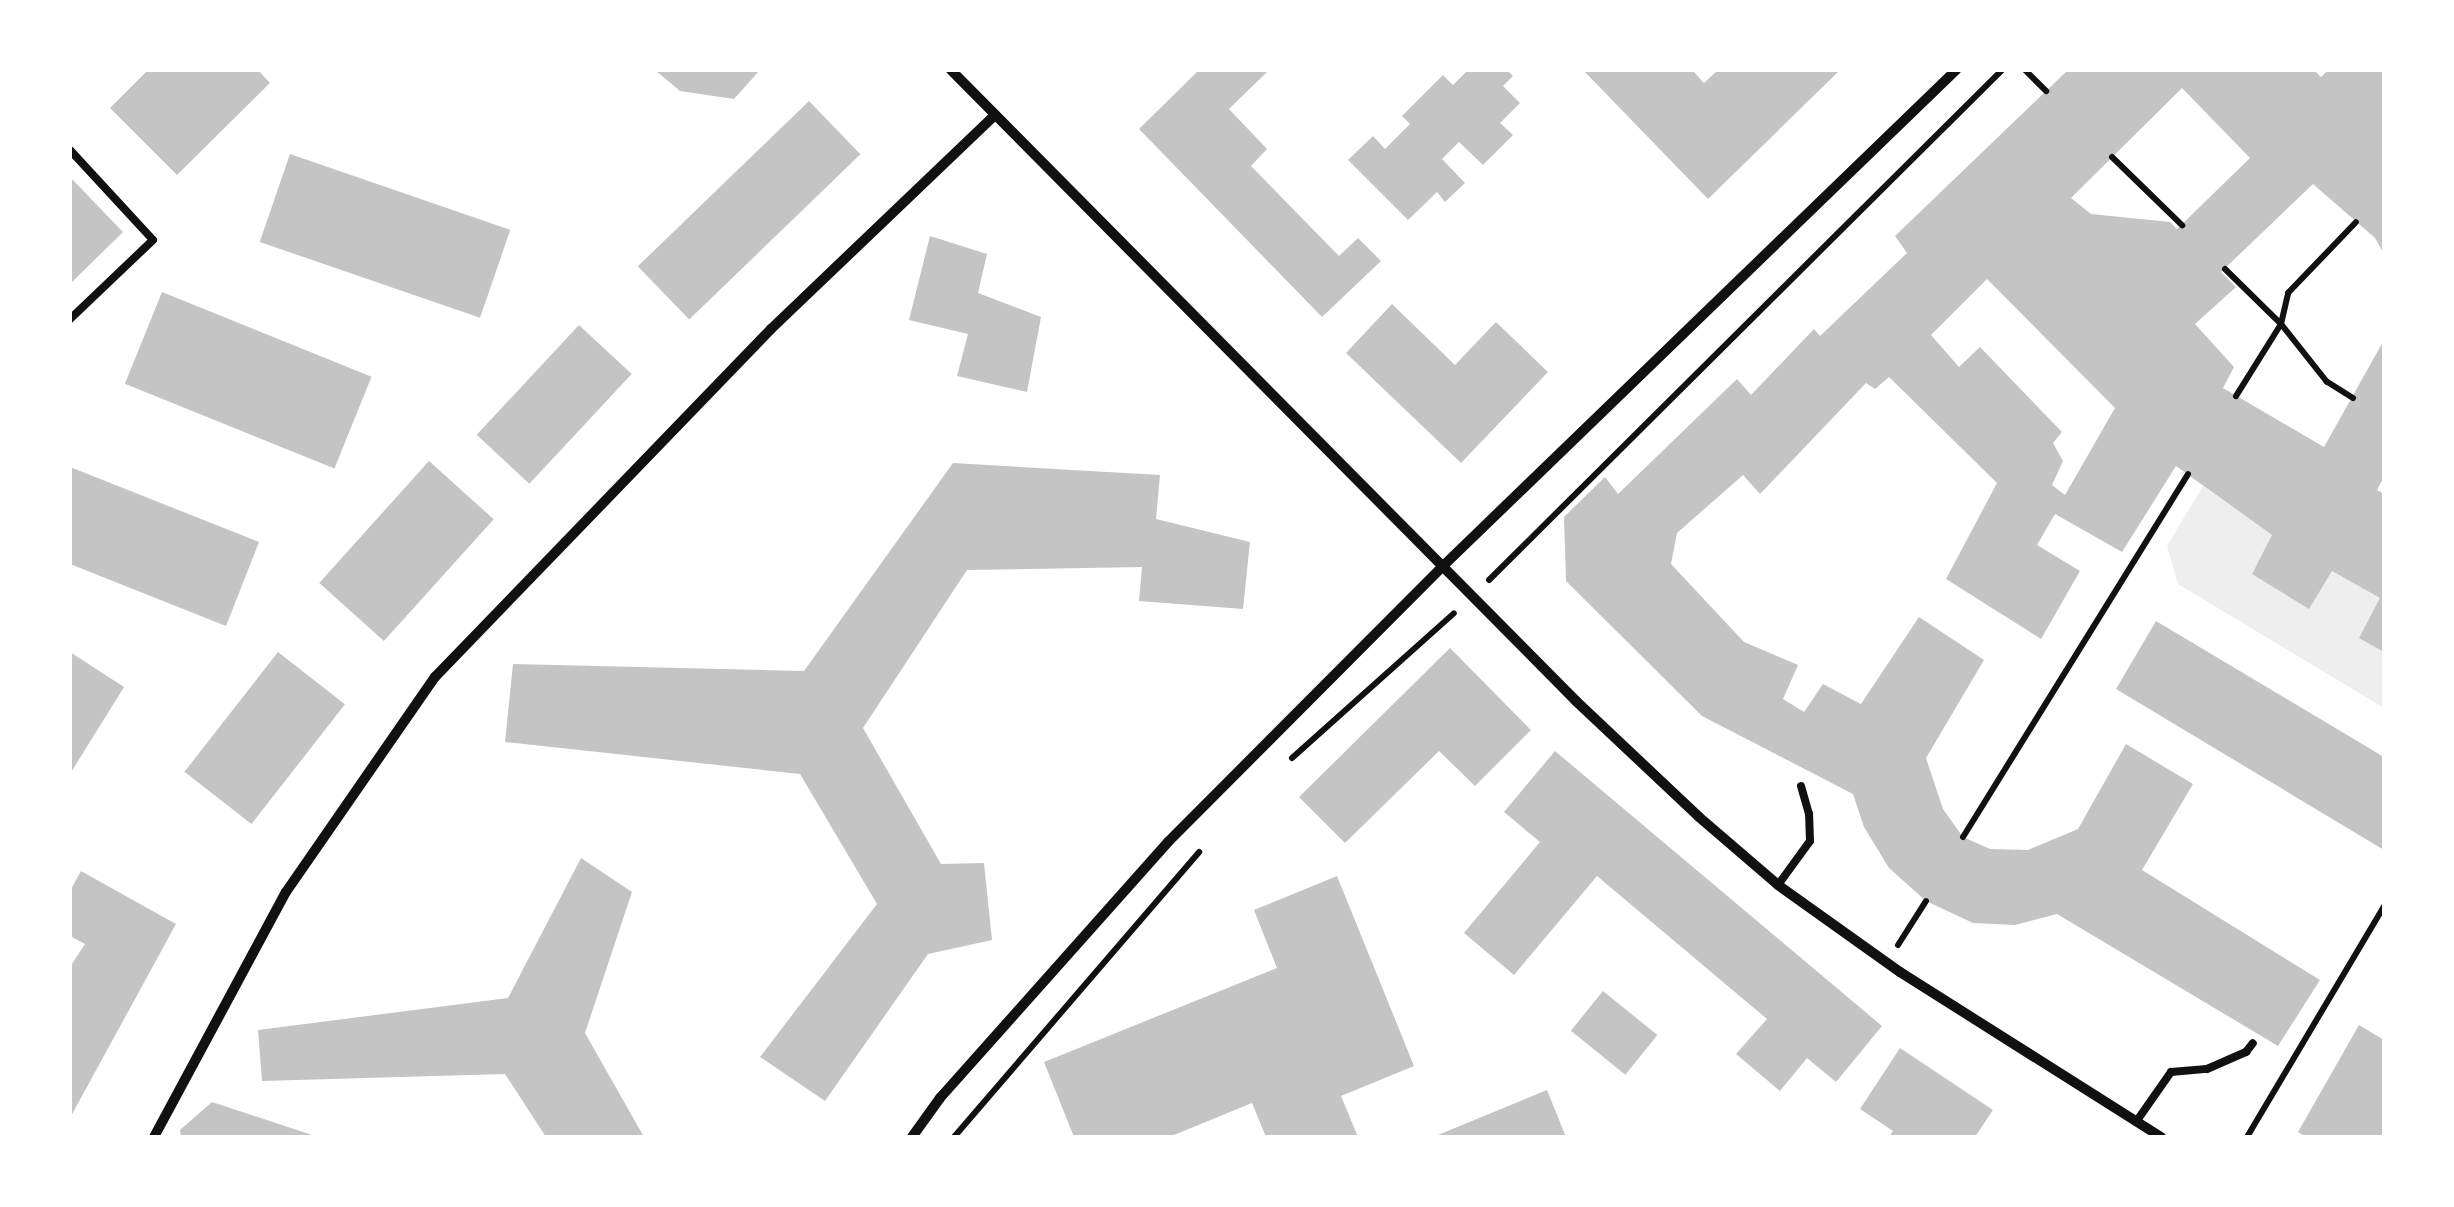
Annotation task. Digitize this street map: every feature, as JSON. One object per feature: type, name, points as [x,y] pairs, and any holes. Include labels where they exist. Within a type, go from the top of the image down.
[{"type":"street","points":[[951,70],[1629,753],[1778,884],[1887,962],[2161,1137]]},
{"type":"street","points":[[912,1137],[940,1098],[1168,842],[1443,566],[1956,70]]},
{"type":"street","points":[[154,1137],[286,892],[436,677],[758,343],[995,115]]},
{"type":"lane","points":[[70,150],[153,240],[70,319]]},
{"type":"lane","points":[[1778,884],[1810,842],[1810,814],[1801,786]]},
{"type":"lane","points":[[2136,1122],[2172,1072],[2207,1069],[2246,1052],[2252,1042]]},
{"type":"path","points":[[2025,70],[2046,91]]},
{"type":"path","points":[[2112,157],[2182,226]]},
{"type":"path","points":[[2236,396],[2281,324],[2288,293],[2356,222]]},
{"type":"path","points":[[2225,269],[2281,324],[2327,382],[2352,398]]},
{"type":"path","points":[[1963,837],[2188,474]]},
{"type":"path","points":[[1887,962],[1926,901]]},
{"type":"path","points":[[2247,1137],[2384,906]]},
{"type":"shaded area","points":[[2203,486],[2272,535],[2252,574],[2332,571],[2380,598],[2384,708],[2178,584],[2167,546]]},
{"type":"building","points":[[148,70],[258,70],[270,83],[177,175],[110,108]]},
{"type":"building","points":[[655,70],[760,70],[734,99],[680,91]]},
{"type":"building","points":[[1199,70],[1269,70],[1229,109],[1267,149],[1251,166],[1339,256],[1358,238],[1381,261],[1322,317],[1139,129]]},
{"type":"building","points":[[1468,70],[1507,70],[1513,76],[1503,86],[1520,103],[1500,123],[1513,135],[1483,165],[1459,142],[1442,159],[1465,183],[1445,202],[1437,192],[1408,220],[1348,160],[1373,136],[1385,149],[1410,124],[1402,116],[1443,75],[1453,85]]},
{"type":"building","points":[[1583,70],[1692,70],[1704,83],[1718,70],[1840,70],[1708,199]]},
{"type":"building","points":[[2068,70],[2314,70],[2321,77],[2328,70],[2384,70],[2384,254],[2375,238],[2313,184],[2221,272],[2236,287],[2195,324],[2234,367],[2223,388],[2324,447],[2384,340],[2384,477],[2377,490],[2384,494],[2384,652],[2359,638],[2380,598],[2332,571],[2309,609],[2252,574],[2272,535],[2176,466],[2122,552],[2055,514],[2037,545],[2080,571],[2041,639],[1946,579],[1997,483],[1889,377],[1875,389],[1866,383],[1760,494],[1743,475],[1677,533],[1671,564],[1744,642],[1798,665],[1783,699],[1804,712],[1823,684],[1861,704],[1919,617],[1984,660],[1926,758],[1943,809],[1963,837],[1990,849],[2028,850],[2078,829],[2126,744],[2193,784],[2142,870],[2320,980],[2278,1046],[2057,914],[2015,925],[1973,923],[1926,901],[1889,868],[1864,827],[1853,794],[1702,716],[1566,581],[1564,517],[1605,477],[1618,494],[1737,379],[1751,395],[1814,329],[1820,336],[1907,253],[1895,236]],"holes":[[[2182,88],[2250,158],[2177,229],[2170,222],[2091,214],[2071,198]],[[1987,279],[2115,408],[2065,495],[2052,485],[2063,461],[2053,443],[2062,432],[1980,347],[1959,367],[1931,335]]]},
{"type":"building","points":[[809,101],[860,154],[689,320],[638,266]]},
{"type":"building","points":[[290,154],[510,230],[480,318],[260,242]]},
{"type":"building","points":[[70,177],[123,232],[70,284]]},
{"type":"building","points":[[930,236],[987,254],[978,293],[1041,317],[1027,392],[957,376],[968,334],[909,320]]},
{"type":"building","points":[[162,292],[372,377],[334,468],[125,384]]},
{"type":"building","points":[[1392,304],[1455,365],[1496,322],[1548,372],[1461,463],[1346,353]]},
{"type":"building","points":[[579,325],[632,374],[529,484],[477,435]]},
{"type":"building","points":[[429,461],[494,519],[384,641],[319,583]]},
{"type":"building","points":[[953,463],[1160,475],[1156,519],[1250,542],[1243,609],[1139,601],[1142,567],[967,570],[863,728],[941,864],[984,863],[992,940],[928,954],[825,1101],[760,1057],[877,904],[800,774],[505,742],[513,664],[804,671]]},
{"type":"building","points":[[70,467],[259,542],[226,626],[70,564]]},
{"type":"building","points":[[2156,621],[2384,757],[2384,850],[2116,689]]},
{"type":"building","points":[[1450,648],[1531,730],[1475,786],[1439,751],[1345,843],[1299,797]]},
{"type":"building","points":[[70,652],[124,687],[70,774]]},
{"type":"building","points":[[278,652],[345,704],[251,824],[184,772]]},
{"type":"building","points":[[1555,751],[1882,1026],[1836,1082],[1807,1058],[1780,1091],[1736,1054],[1767,1019],[1597,876],[1514,975],[1464,933],[1540,842],[1504,812]]},
{"type":"building","points":[[581,858],[632,892],[585,1033],[644,1137],[546,1137],[505,1074],[262,1081],[258,1030],[508,998]]},
{"type":"building","points":[[81,871],[176,924],[70,1118],[70,967],[85,944],[70,936],[70,891]]},
{"type":"building","points":[[1337,876],[1414,1066],[1341,1096],[1358,1137],[1266,1137],[1252,1103],[1169,1137],[1074,1137],[1044,1062],[1277,968],[1254,910]]},
{"type":"building","points":[[1603,991],[1657,1035],[1625,1075],[1571,1031]]},
{"type":"building","points":[[2359,1025],[2384,1040],[2384,1137],[2306,1137],[2298,1132]]},
{"type":"building","points":[[1900,1048],[1993,1110],[1975,1137],[1889,1137],[1893,1131],[1860,1109]]},
{"type":"building","points":[[1547,1090],[1566,1137],[1433,1137]]},
{"type":"building","points":[[212,1102],[315,1137],[181,1137],[180,1130]]}]
